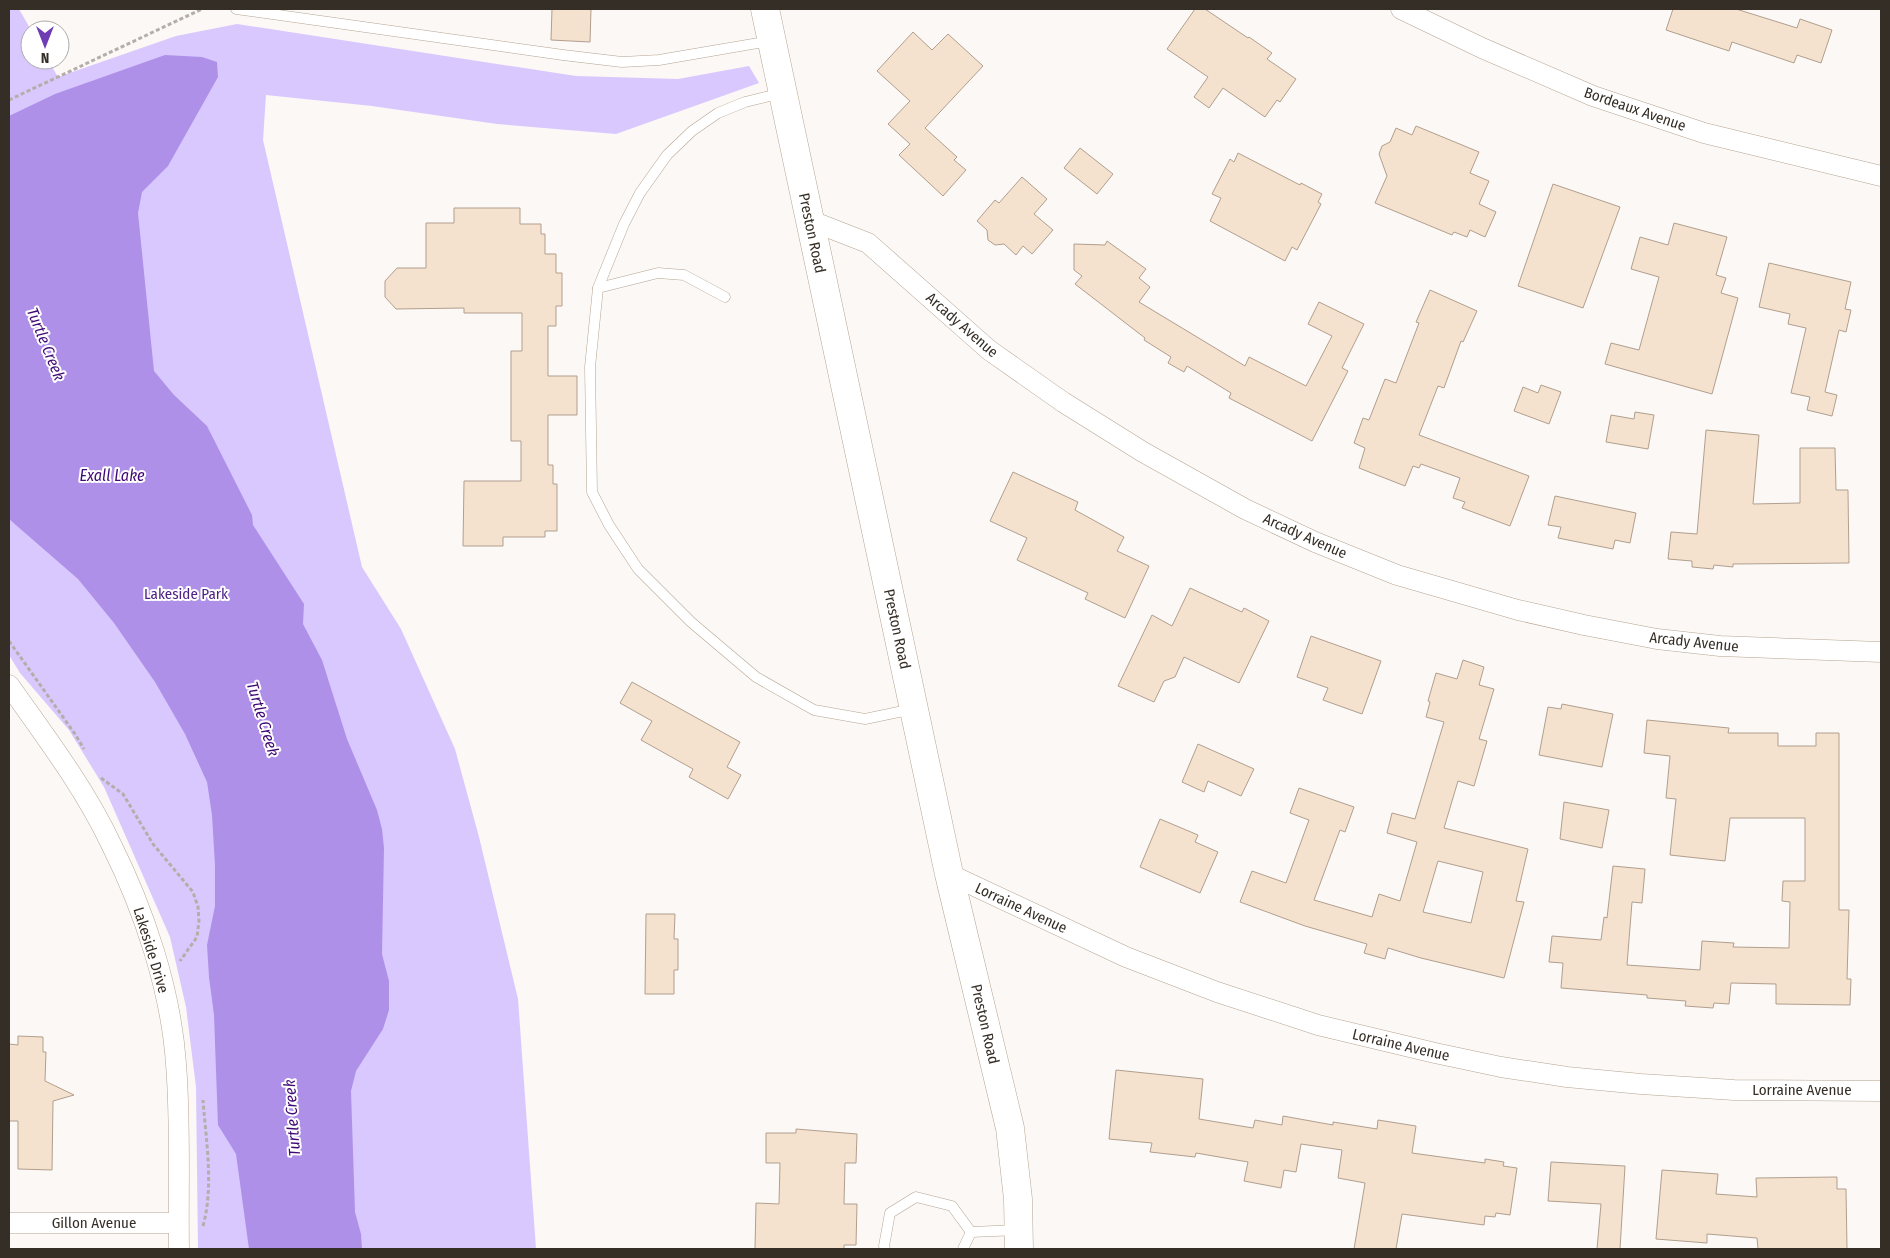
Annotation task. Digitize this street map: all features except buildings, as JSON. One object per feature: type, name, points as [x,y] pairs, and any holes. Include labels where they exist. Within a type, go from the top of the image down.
[{"type":"main road","name":"Preston Road","points":[[765,9],[949,874],[1010,1128],[1018,1199],[1019,1239]]},
{"type":"street","name":"Bordeaux Avenue","points":[[1401,9],[1482,48],[1593,96],[1704,133],[1881,176]]},
{"type":"street","name":"Arcady Avenue","points":[[809,220],[868,243],[989,350],[1063,402],[1143,452],[1228,500],[1315,542],[1414,580],[1518,610],[1584,625],[1657,639],[1720,646],[1881,652]]},
{"type":"street","name":"Lakeside Drive","points":[[9,685],[76,781],[111,843],[136,901],[153,951],[168,1006],[176,1063],[179,1249]]},
{"type":"street","name":"Lorraine Avenue","points":[[949,874],[1126,956],[1217,992],[1318,1026],[1501,1067],[1567,1077],[1734,1090],[1881,1091]]},
{"type":"street","name":"Gillon Avenue","points":[[9,1223],[178,1223]]},
{"type":"lane","points":[[236,9],[622,62],[660,60],[772,40]]},
{"type":"lane","points":[[782,92],[745,102],[718,113],[692,130],[667,155],[640,193],[624,224],[598,288],[590,367],[592,492],[609,525],[638,569],[691,622],[756,677],[814,710],[865,719],[914,708]]},
{"type":"lane","points":[[598,288],[658,273],[684,275],[725,297]]},
{"type":"lane","points":[[885,1249],[890,1213],[916,1197],[952,1206],[971,1232],[1019,1239]]},
{"type":"lane","points":[[963,1249],[971,1232]]},
{"type":"path","points":[[9,100],[202,9]]},
{"type":"green space","name":"Lakeside Park","points":[[9,9],[19,9],[25,20],[20,20],[20,70],[54,70],[58,77],[176,36],[237,24],[576,76],[678,79],[749,66],[759,83],[616,134],[497,124],[372,106],[266,95],[263,140],[362,567],[401,629],[455,749],[479,837],[518,999],[536,1249],[198,1249],[196,1087],[186,1007],[170,937],[104,787],[69,730],[20,673],[9,655]]},
{"type":"water","name":"Exall Lake","points":[[165,55],[202,57],[217,62],[218,77],[168,166],[142,192],[138,213],[154,371],[174,395],[207,426],[252,515],[253,525],[304,604],[303,624],[322,660],[347,739],[377,810],[382,829],[384,848],[382,954],[389,981],[389,1010],[383,1029],[356,1071],[351,1091],[355,1212],[361,1234],[362,1249],[249,1249],[236,1154],[218,1125],[214,1015],[207,945],[215,906],[215,865],[212,815],[207,782],[185,734],[155,682],[114,623],[78,579],[9,519],[9,116],[55,94]]},
{"type":"water label","name":"Turtle Creek","points":[[46,344]]},
{"type":"water label","name":"Turtle Creek","points":[[263,719]]},
{"type":"water label","name":"Turtle Creek","points":[[292,1118]]}]
